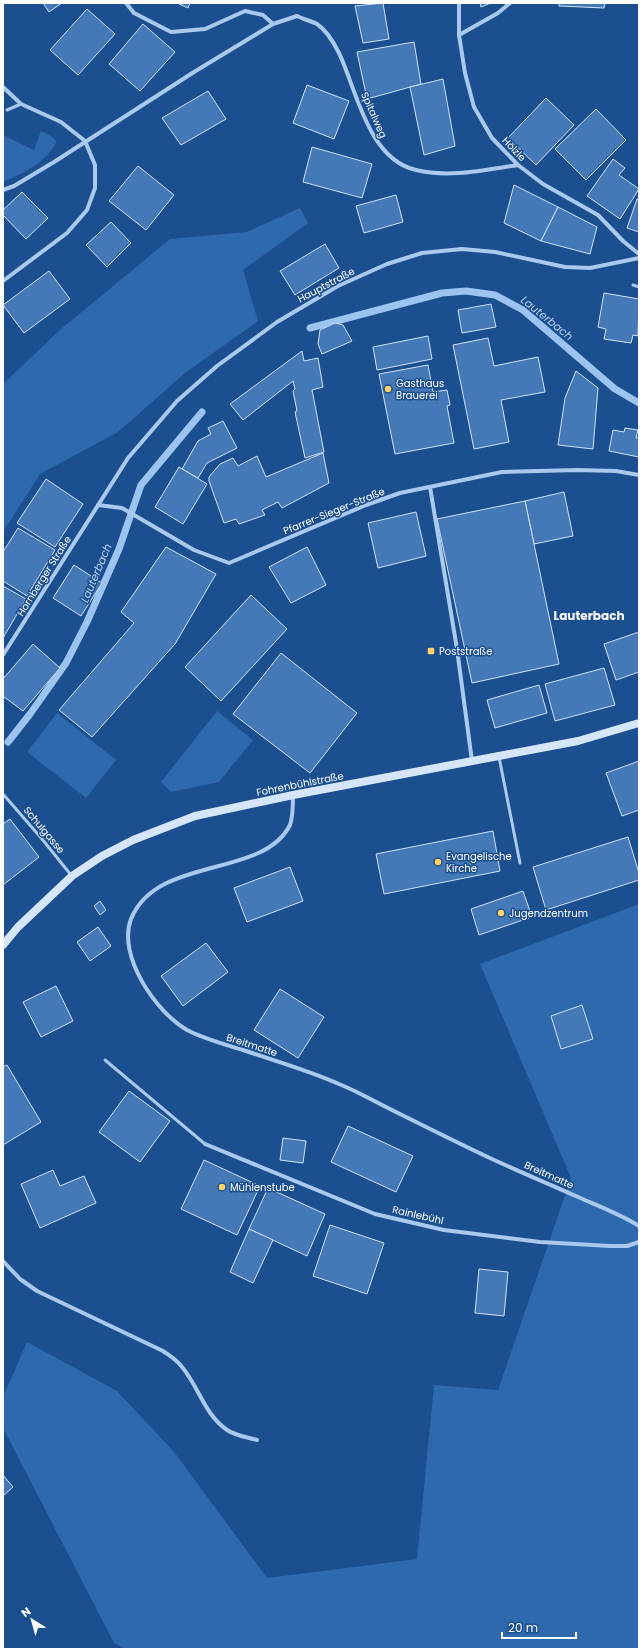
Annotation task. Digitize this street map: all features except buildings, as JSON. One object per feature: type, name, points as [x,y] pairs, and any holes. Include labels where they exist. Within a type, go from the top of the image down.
[{"type":"main road","name":"Fohrenbühlstraße","points":[[3,945],[18,927],[72,876],[102,856],[162,827],[194,816],[293,795],[578,741],[639,723]]},
{"type":"street","points":[[126,3],[134,13],[171,32],[205,30],[245,11],[263,15],[273,24]]},
{"type":"street","name":"Hölzle","points":[[459,3],[459,35],[464,73],[474,107],[492,138],[518,166],[543,184],[598,215],[623,241],[639,254]]},
{"type":"street","points":[[459,35],[498,13],[510,3]]},
{"type":"street","name":"Spitalweg","points":[[3,190],[14,186],[273,24],[297,16],[318,25],[333,42],[347,70],[365,118],[379,144],[395,161],[415,170],[441,174],[464,173],[518,166]]},
{"type":"street","points":[[3,87],[21,104],[61,122],[85,141],[95,165],[95,188],[87,210],[67,233],[3,281]]},
{"type":"street","name":"Hauptstraße","points":[[98,505],[128,458],[177,401],[218,366],[276,322],[338,286],[387,264],[422,253],[462,249],[495,252],[565,267],[584,268],[639,258]]},
{"type":"street","name":"Pfarrer-Sieger-Straße","points":[[98,505],[122,508],[146,524],[194,550],[229,563],[366,505],[400,493],[502,472],[578,470],[616,471],[639,475]]},
{"type":"street","points":[[430,487],[457,649],[472,762]]},
{"type":"street","name":"Hornberger Straße","points":[[3,656],[98,505]]},
{"type":"street","name":"Breitmatte","points":[[293,795],[291,823],[283,835],[268,848],[249,856],[197,871],[167,883],[150,893],[140,903],[131,919],[127,934],[129,951],[134,968],[165,1012],[186,1029],[217,1042],[339,1084],[485,1156],[639,1226]]},
{"type":"street","name":"Rainlebühl","points":[[205,1144],[375,1214],[444,1230],[540,1242],[610,1246],[627,1246],[639,1242]]},
{"type":"street","points":[[3,1261],[20,1279],[37,1291],[163,1351],[176,1360],[183,1368],[215,1420],[228,1431],[257,1440]]},
{"type":"lane","points":[[7,110],[21,104]]},
{"type":"lane","points":[[633,285],[639,287]]},
{"type":"lane","points":[[500,757],[520,863]]},
{"type":"lane","name":"Schulgasse","points":[[3,794],[42,838],[72,876]]},
{"type":"lane","points":[[105,1060],[205,1144]]},
{"type":"shaded area","points":[[41,131],[57,141],[52,149],[34,166],[3,182],[3,135],[34,150]]},
{"type":"shaded area","points":[[300,208],[308,223],[243,270],[258,321],[185,373],[118,432],[40,474],[3,532],[3,384],[61,329],[170,239],[247,232]]},
{"type":"shaded area","points":[[217,711],[253,740],[219,782],[171,792],[161,782]]},
{"type":"shaded area","points":[[57,713],[116,760],[86,798],[27,752]]},
{"type":"shaded area","points":[[639,904],[639,1649],[125,1649],[114,1643],[3,1428],[3,1397],[27,1342],[117,1391],[175,1453],[267,1578],[417,1559],[434,1385],[498,1390],[571,1178],[480,964]]},
{"type":"waterway","name":"Lauterbach","points":[[310,328],[442,293],[466,291],[495,295],[523,310],[615,389],[639,403]]},
{"type":"waterway","name":"Lauterbach","points":[[8,742],[66,663],[87,622],[119,549],[141,485],[202,412]]},
{"type":"place","name":"Gasthaus Brauerei","points":[[388,389]]},
{"type":"place","name":"Poststraße","points":[[431,651]]},
{"type":"place","name":"Evangelische Kirche","points":[[438,862]]},
{"type":"place","name":"Jugendzentrum","points":[[501,913]]},
{"type":"place","name":"Mühlenstube","points":[[222,1187]]},
{"type":"district","name":"Lauterbach","points":[[589,615]]}]
